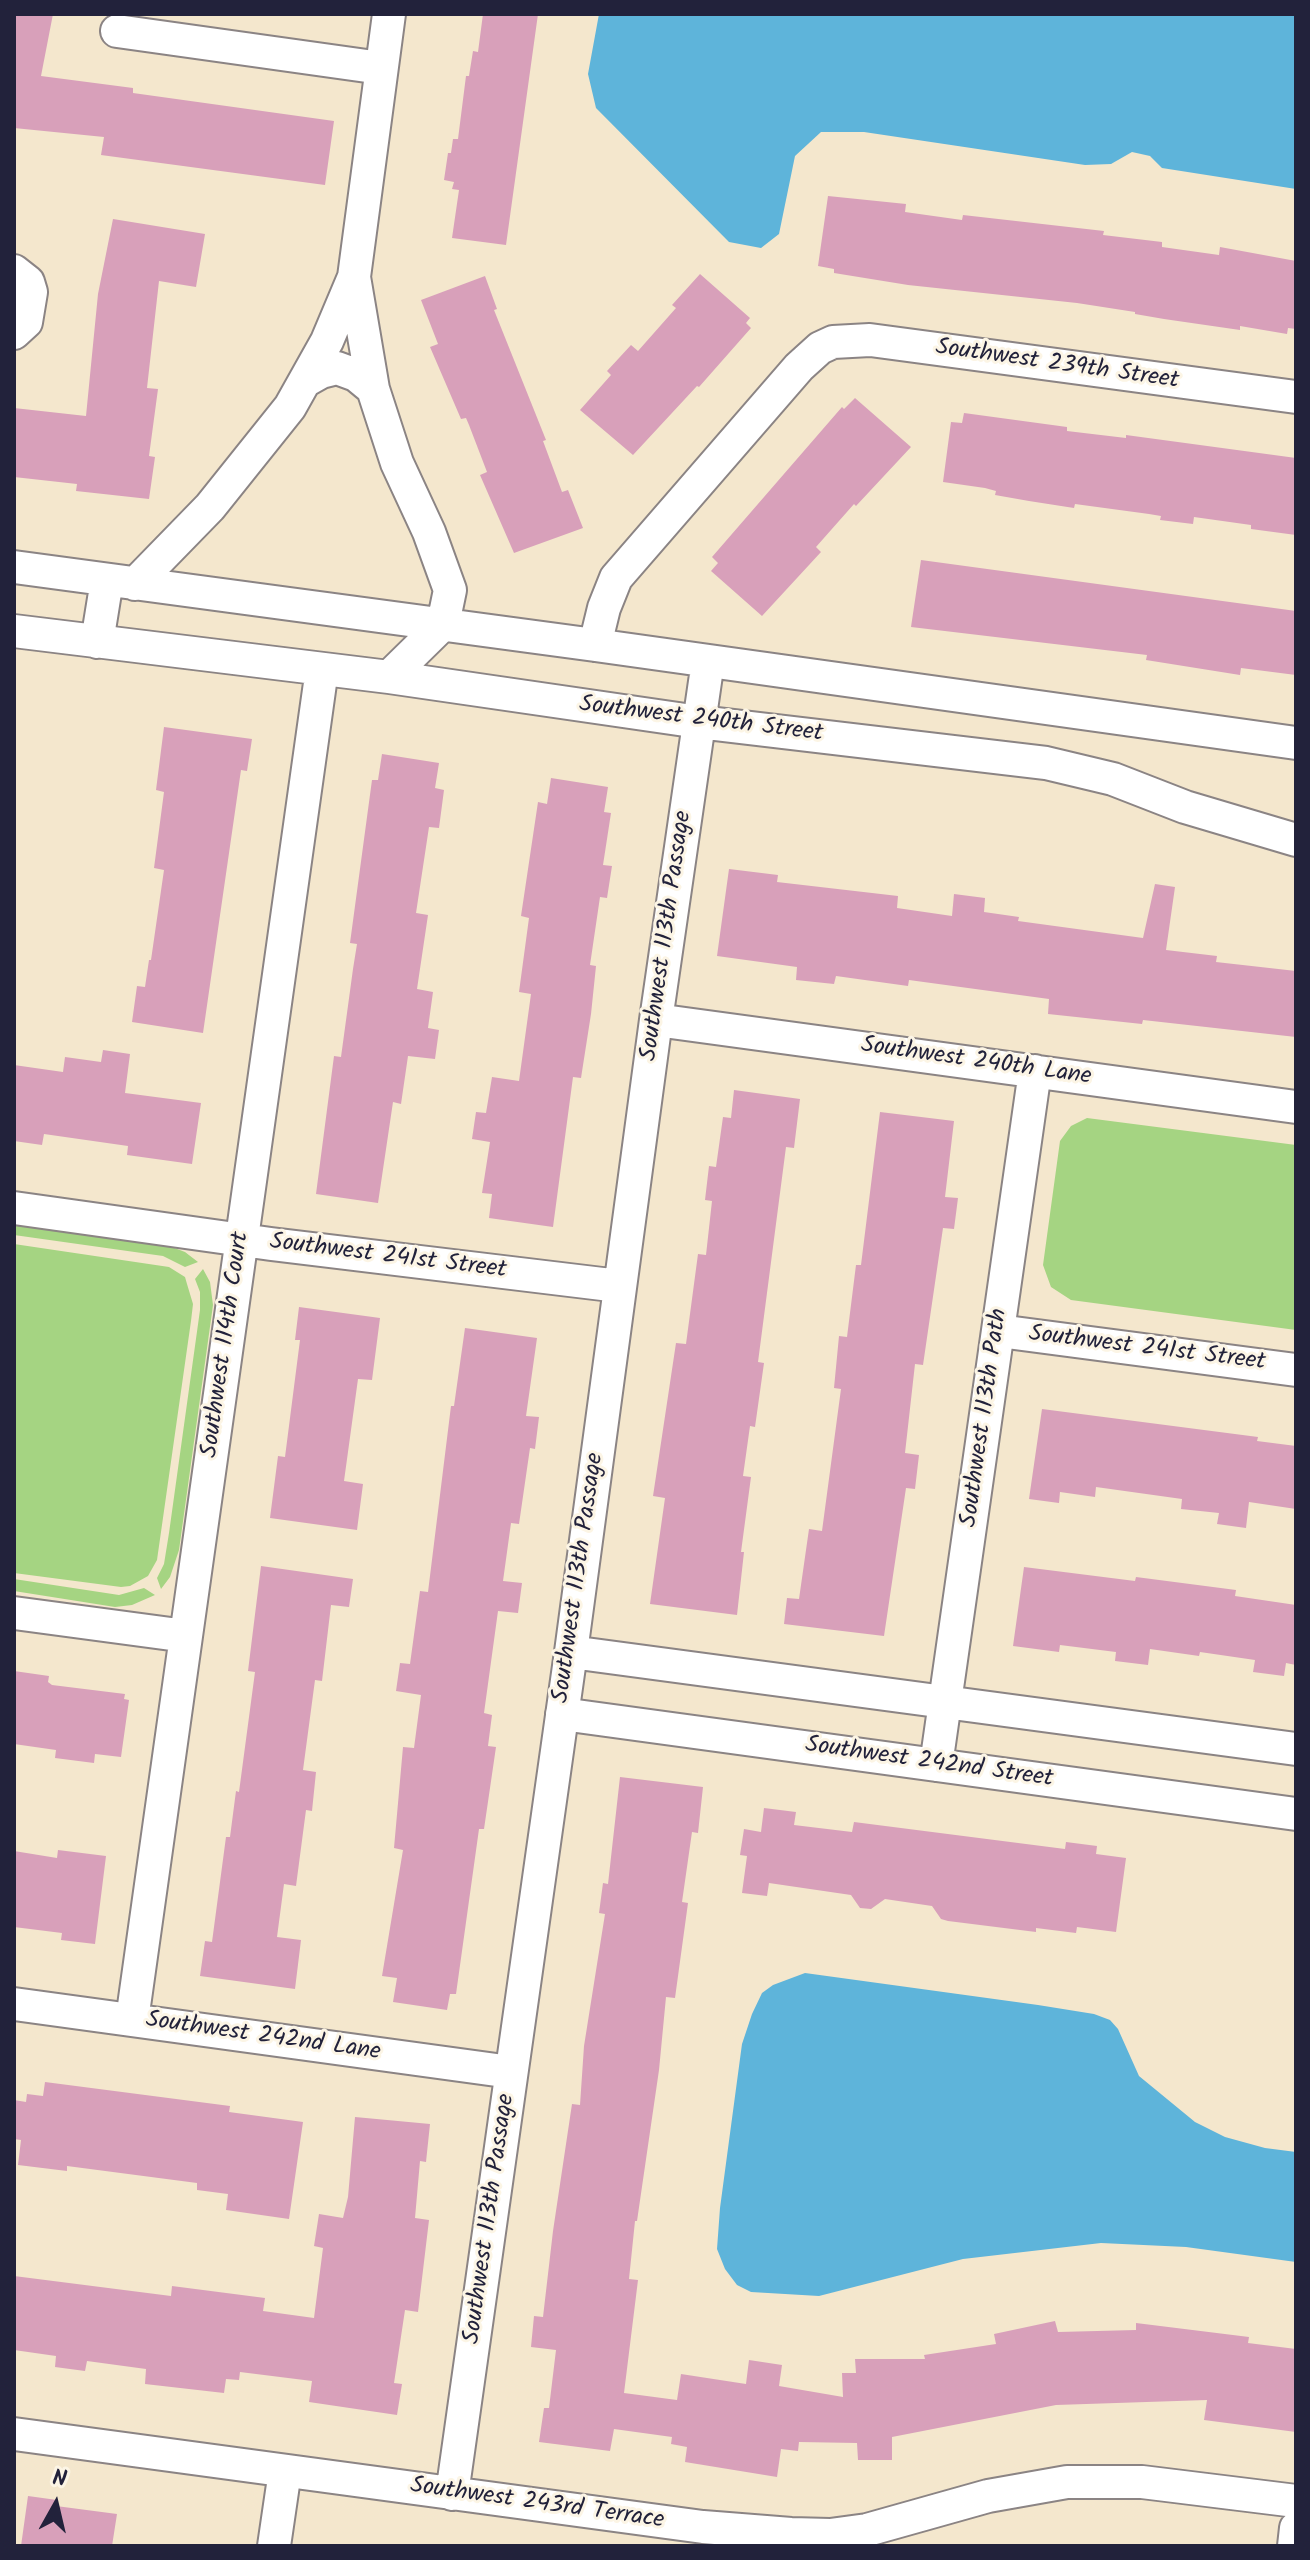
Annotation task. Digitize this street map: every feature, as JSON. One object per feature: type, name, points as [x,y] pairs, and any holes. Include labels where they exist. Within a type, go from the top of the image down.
[{"type":"street","points":[[97,642],[121,582],[210,507],[290,407],[327,341],[354,277],[389,14]]},
{"type":"street","points":[[117,31],[381,68]]},
{"type":"street","points":[[14,271],[28,282],[31,292],[26,322],[16,332]]},
{"type":"street","points":[[354,277],[373,389],[397,463],[429,532],[450,590],[443,624],[389,677]]},
{"type":"street","name":"Southwest 239th Street","points":[[595,645],[604,608],[616,578],[799,367],[820,348],[841,340],[870,340],[1296,397]]},
{"type":"street","points":[[305,381],[337,368],[356,375],[373,389]]},
{"type":"street","points":[[14,567],[1296,743]]},
{"type":"street","name":"Southwest 240th Street","points":[[14,631],[389,677],[699,722],[1074,768],[1113,779],[1185,807],[1296,840]]},
{"type":"street","name":"Southwest 113th Passage","points":[[452,2494],[708,661]]},
{"type":"street","name":"Southwest 114th Court","points":[[132,2020],[322,669]]},
{"type":"street","name":"Southwest 240th Lane","points":[[656,1020],[1296,1107]]},
{"type":"street","name":"Southwest 113th Path","points":[[936,1765],[1035,1071]]},
{"type":"street","name":"Southwest 241st Street","points":[[14,1208],[242,1240],[619,1286]]},
{"type":"street","name":"Southwest 241st Street","points":[[999,1331],[1296,1370]]},
{"type":"street","points":[[14,1613],[186,1636]]},
{"type":"street","points":[[571,1652],[1296,1749]]},
{"type":"street","name":"Southwest 242nd Street","points":[[562,1714],[1296,1814]]},
{"type":"street","name":"Southwest 242nd Lane","points":[[14,2004],[511,2072]]},
{"type":"street","name":"Southwest 243rd Terrace","points":[[14,2434],[703,2527],[830,2535],[906,2521],[1024,2487],[1067,2482],[1142,2482],[1296,2501]]},
{"type":"street","points":[[274,2546],[285,2471]]},
{"type":"street","points":[[1294,2546],[1296,2528]]},
{"type":"green space","points":[[1087,1118],[1296,1145],[1296,1330],[1071,1300],[1051,1287],[1043,1265],[1060,1141],[1071,1126]]},
{"type":"green space","points":[[14,1223],[164,1244],[185,1252],[198,1262],[185,1267],[163,1256],[14,1235]]},
{"type":"green space","points":[[14,1244],[169,1267],[185,1277],[193,1304],[157,1560],[148,1576],[130,1586],[14,1573]]},
{"type":"green space","points":[[203,1269],[210,1282],[213,1305],[179,1550],[170,1577],[161,1589],[157,1578],[164,1564],[169,1533],[200,1310],[200,1292],[195,1279]]},
{"type":"green space","points":[[14,1579],[119,1595],[144,1588],[155,1595],[132,1605],[115,1607],[14,1591]]},
{"type":"water","points":[[599,14],[1296,14],[1296,189],[1162,168],[1150,156],[1132,152],[1111,164],[1085,165],[864,132],[821,132],[795,156],[779,234],[761,248],[729,242],[596,108],[588,74]]},
{"type":"water","points":[[805,1973],[1038,2005],[1094,2014],[1110,2020],[1118,2029],[1139,2076],[1195,2122],[1225,2137],[1265,2148],[1296,2152],[1296,2262],[1186,2247],[1101,2243],[963,2259],[819,2296],[751,2292],[737,2285],[725,2269],[717,2249],[742,2044],[762,1993],[773,1985]]},
{"type":"building","points":[[14,14],[53,14],[41,76],[133,88],[133,93],[334,121],[325,185],[101,155],[104,137],[14,128]]},
{"type":"building","points":[[483,14],[538,14],[506,245],[452,238],[459,190],[452,189],[454,182],[444,180],[448,153],[451,153],[453,139],[458,139],[466,76],[469,76],[473,51],[478,52]]},
{"type":"building","points":[[828,196],[906,204],[905,212],[962,220],[963,215],[1104,231],[1103,235],[1162,242],[1162,247],[1219,255],[1220,247],[1296,261],[1296,329],[1288,328],[1287,334],[1240,326],[1240,330],[1077,303],[908,285],[834,273],[834,269],[818,266]]},
{"type":"building","points":[[113,219],[205,234],[196,287],[159,281],[147,388],[158,389],[149,456],[155,457],[149,499],[76,491],[77,484],[14,477],[14,408],[86,416],[98,294]]},
{"type":"building","points":[[700,274],[750,318],[746,323],[751,328],[633,455],[580,410],[611,375],[607,371],[631,345],[638,351],[676,308],[672,305]]},
{"type":"building","points":[[485,276],[497,309],[494,310],[546,440],[543,441],[562,492],[568,490],[583,528],[514,553],[480,475],[487,472],[469,425],[466,418],[461,419],[430,347],[438,344],[421,300]]},
{"type":"building","points":[[855,398],[911,447],[816,547],[821,552],[762,616],[711,571],[718,563],[712,557],[842,407],[844,409]]},
{"type":"building","points":[[964,413],[1067,427],[1067,431],[1126,438],[1126,435],[1296,458],[1296,535],[1194,517],[1193,524],[1160,520],[1161,516],[1075,504],[1074,508],[995,495],[996,491],[985,488],[943,482],[951,422],[962,423]]},
{"type":"building","points":[[921,560],[1296,611],[1296,675],[1241,668],[1240,675],[1146,660],[1147,655],[911,627]]},
{"type":"building","points":[[164,727],[252,739],[247,771],[241,770],[203,1033],[132,1022],[137,986],[145,987],[151,960],[164,870],[154,868],[164,792],[156,790]]},
{"type":"building","points":[[382,754],[439,763],[435,788],[444,790],[439,828],[429,827],[416,913],[428,915],[417,989],[433,992],[428,1028],[439,1030],[435,1059],[408,1056],[401,1104],[393,1102],[378,1203],[316,1194],[334,1056],[341,1057],[357,944],[350,943],[372,780],[378,780]]},
{"type":"building","points":[[551,778],[608,787],[604,812],[611,813],[603,865],[612,866],[607,898],[600,897],[590,965],[596,966],[591,1014],[581,1078],[573,1077],[553,1227],[489,1218],[492,1194],[482,1193],[490,1142],[472,1139],[476,1112],[486,1113],[492,1077],[519,1081],[531,994],[519,992],[529,918],[521,916],[538,802],[547,804]]},
{"type":"building","points":[[729,869],[778,875],[777,882],[898,896],[897,908],[952,916],[954,894],[985,898],[984,912],[1019,917],[1018,921],[1143,938],[1155,884],[1175,887],[1166,950],[1217,956],[1216,962],[1296,971],[1296,1037],[1143,1020],[1142,1024],[1048,1014],[1049,999],[909,980],[908,986],[836,976],[834,984],[796,980],[797,967],[717,956]]},
{"type":"building","points":[[103,1050],[130,1054],[125,1093],[201,1103],[192,1164],[127,1155],[128,1146],[44,1134],[42,1145],[14,1141],[14,1065],[63,1072],[65,1057],[101,1062]]},
{"type":"building","points":[[734,1090],[800,1099],[794,1148],[786,1147],[758,1362],[764,1363],[755,1427],[750,1426],[743,1476],[751,1477],[737,1615],[650,1604],[665,1498],[653,1496],[676,1343],[686,1344],[698,1254],[706,1255],[712,1201],[705,1200],[709,1166],[716,1167],[723,1117],[731,1118]]},
{"type":"building","points":[[880,1112],[954,1121],[945,1197],[958,1198],[954,1229],[943,1228],[923,1365],[915,1364],[905,1453],[919,1455],[915,1489],[906,1488],[884,1636],[784,1624],[787,1598],[799,1599],[809,1529],[822,1531],[841,1389],[834,1388],[839,1336],[847,1337],[856,1265],[861,1265]]},
{"type":"building","points":[[299,1307],[380,1318],[372,1380],[358,1379],[344,1481],[363,1484],[357,1530],[270,1518],[278,1456],[285,1457],[300,1340],[295,1340]]},
{"type":"building","points":[[465,1328],[537,1338],[526,1416],[539,1417],[535,1449],[530,1448],[519,1524],[511,1523],[503,1581],[522,1583],[518,1613],[498,1611],[484,1713],[492,1715],[488,1746],[496,1747],[484,1829],[479,1829],[456,1994],[450,1994],[447,2010],[393,2002],[397,1978],[382,1976],[403,1850],[394,1848],[403,1747],[414,1748],[421,1695],[396,1691],[400,1663],[410,1664],[420,1591],[428,1592],[451,1406],[454,1406]]},
{"type":"building","points":[[1042,1409],[1258,1437],[1257,1441],[1296,1446],[1296,1509],[1249,1502],[1246,1528],[1217,1524],[1219,1513],[1181,1509],[1182,1499],[1096,1487],[1095,1497],[1060,1492],[1059,1503],[1029,1499]]},
{"type":"building","points":[[261,1566],[353,1579],[349,1607],[331,1605],[322,1681],[315,1680],[303,1770],[316,1772],[312,1811],[306,1810],[296,1886],[284,1884],[277,1937],[301,1940],[295,1989],[200,1976],[205,1941],[212,1942],[226,1837],[230,1837],[236,1791],[239,1792],[255,1672],[248,1671]]},
{"type":"building","points":[[1024,1567],[1236,1590],[1235,1596],[1296,1605],[1296,1665],[1286,1663],[1284,1676],[1253,1672],[1255,1660],[1200,1652],[1199,1656],[1150,1649],[1148,1665],[1115,1661],[1116,1652],[1060,1645],[1059,1652],[1013,1646]]},
{"type":"building","points":[[14,1671],[49,1676],[48,1682],[52,1685],[125,1694],[124,1699],[129,1700],[121,1757],[95,1754],[94,1763],[55,1758],[56,1750],[14,1744]]},
{"type":"building","points":[[620,1777],[703,1787],[698,1833],[692,1832],[682,1902],[688,1903],[675,1998],[666,1997],[659,2070],[635,2221],[629,2279],[638,2280],[624,2393],[677,2400],[681,2374],[746,2384],[749,2360],[782,2365],[779,2386],[843,2397],[842,2373],[856,2373],[855,2359],[925,2359],[924,2355],[996,2344],[994,2334],[1055,2321],[1058,2332],[1136,2330],[1136,2323],[1249,2337],[1248,2343],[1296,2349],[1296,2432],[1204,2420],[1207,2400],[1056,2405],[892,2437],[892,2460],[858,2460],[857,2443],[799,2442],[798,2451],[781,2449],[777,2477],[685,2462],[687,2447],[671,2444],[672,2437],[614,2429],[610,2451],[539,2442],[544,2408],[549,2408],[556,2350],[531,2347],[534,2316],[543,2317],[572,2104],[580,2105],[584,2046],[605,1914],[599,1913],[603,1883],[608,1884]]},
{"type":"building","points":[[764,1808],[796,1812],[794,1825],[852,1832],[854,1822],[1065,1849],[1066,1842],[1097,1846],[1096,1854],[1126,1858],[1116,1932],[1077,1927],[1076,1933],[1036,1928],[1036,1932],[948,1921],[941,1919],[932,1906],[885,1899],[871,1909],[860,1908],[851,1895],[769,1883],[767,1896],[742,1893],[747,1856],[740,1855],[744,1829],[761,1832]]},
{"type":"building","points":[[58,1850],[106,1856],[95,1944],[61,1940],[62,1933],[14,1927],[14,1851],[57,1858]]},
{"type":"building","points":[[45,2082],[230,2106],[229,2112],[303,2122],[289,2219],[226,2210],[228,2194],[197,2190],[197,2183],[67,2166],[67,2171],[18,2165],[21,2140],[14,2139],[14,2100],[26,2102],[27,2094],[43,2096]]},
{"type":"building","points":[[355,2117],[430,2124],[426,2162],[420,2161],[415,2218],[429,2220],[418,2312],[405,2310],[394,2383],[402,2384],[397,2415],[309,2402],[312,2381],[240,2372],[239,2380],[226,2379],[224,2393],[145,2384],[146,2369],[87,2361],[85,2371],[55,2367],[56,2356],[14,2350],[14,2276],[171,2296],[172,2286],[265,2298],[263,2311],[314,2318],[323,2248],[314,2246],[319,2214],[343,2218],[348,2197]]},
{"type":"building","points":[[28,2496],[57,2500],[56,2506],[117,2514],[112,2546],[21,2546]]}]
